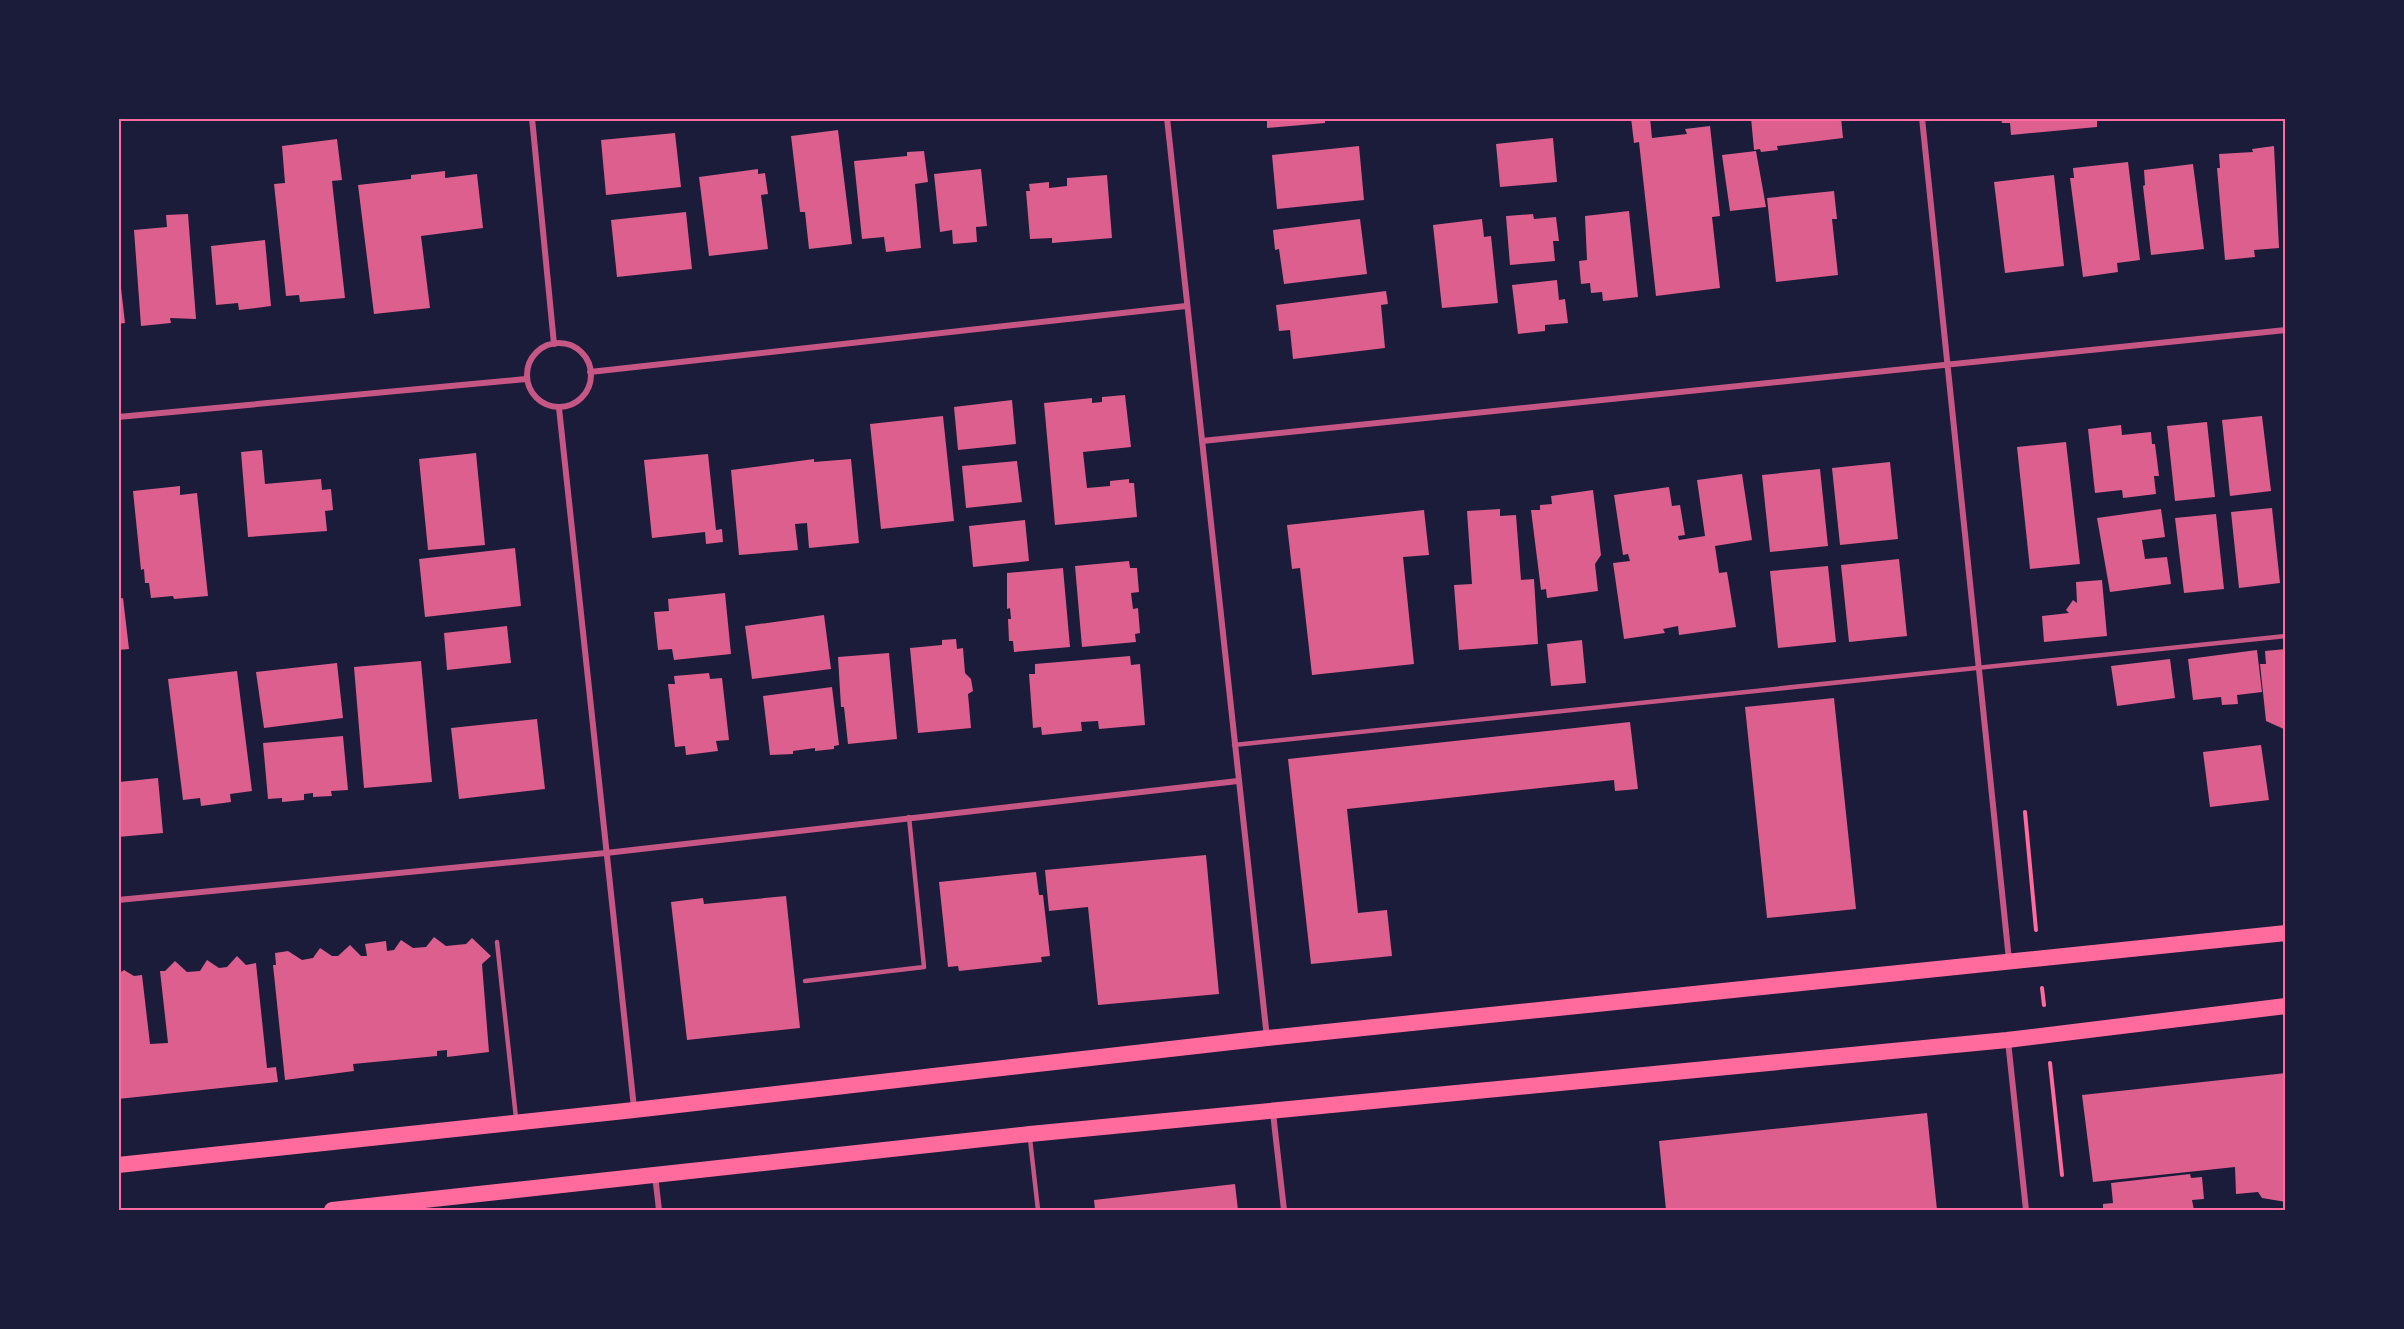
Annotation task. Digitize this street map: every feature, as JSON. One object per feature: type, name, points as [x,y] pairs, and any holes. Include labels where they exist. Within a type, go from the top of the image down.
[{"type":"highway","points":[[118,1165],[634,1110],[1267,1038],[2286,933]]},
{"type":"highway","points":[[332,1210],[1030,1134],[2007,1040],[2286,1006]]},
{"type":"street","points":[[532,118],[554,344]]},
{"type":"street","points":[[1167,118],[1267,1038]]},
{"type":"street","points":[[1922,118],[2010,961]]},
{"type":"street","points":[[590,372],[1186,306]]},
{"type":"street","points":[[1202,441],[2286,330]]},
{"type":"street","points":[[554,344],[572,345],[587,360],[590,372],[588,389],[582,398],[574,404],[559,408],[545,405],[537,399],[526,379],[532,357],[539,349],[554,344]]},
{"type":"street","points":[[118,417],[526,379]]},
{"type":"street","points":[[559,408],[634,1110]]},
{"type":"street","points":[[118,900],[606,853],[1238,781]]},
{"type":"street","points":[[2007,1040],[2026,1210]]},
{"type":"street","points":[[1273,1110],[1284,1210]]},
{"type":"street","points":[[655,1175],[659,1210]]},
{"type":"lane","points":[[1234,745],[2286,636]]},
{"type":"lane","points":[[805,981],[924,967],[909,817]]},
{"type":"lane","points":[[497,942],[516,1123]]},
{"type":"lane","points":[[1030,1134],[1038,1210]]},
{"type":"path","points":[[2025,812],[2037,939]]},
{"type":"path","points":[[2042,985],[2044,1008]]},
{"type":"path","points":[[2049,1054],[2062,1176]]},
{"type":"building","points":[[1267,118],[1325,118],[1325,123],[1267,128]]},
{"type":"building","points":[[1631,118],[1650,118],[1652,138],[1687,134],[1685,129],[1710,126],[1720,216],[1712,217],[1720,288],[1656,296],[1639,142],[1634,143]]},
{"type":"building","points":[[1751,118],[1841,118],[1843,138],[1777,146],[1778,150],[1761,152],[1760,149],[1754,150]]},
{"type":"building","points":[[2001,118],[2097,118],[2097,127],[2011,135],[2010,123],[2002,123]]},
{"type":"building","points":[[838,130],[852,244],[809,249],[805,212],[800,212],[791,136]]},
{"type":"building","points":[[675,133],[681,187],[606,195],[601,140]]},
{"type":"building","points":[[1553,138],[1557,182],[1500,187],[1496,144]]},
{"type":"building","points":[[337,139],[342,180],[332,181],[345,298],[300,302],[299,295],[286,296],[274,184],[285,183],[282,146]]},
{"type":"building","points":[[1359,146],[1364,200],[1277,209],[1272,155]]},
{"type":"building","points":[[2274,146],[2279,248],[2254,250],[2255,257],[2225,260],[2217,168],[2220,168],[2219,154],[2253,152],[2252,149]]},
{"type":"building","points":[[924,151],[928,182],[915,184],[921,248],[886,252],[884,237],[862,239],[854,161],[907,156],[907,152]]},
{"type":"building","points":[[1756,151],[1766,207],[1730,211],[1722,155]]},
{"type":"building","points":[[2128,162],[2140,260],[2117,263],[2118,272],[2083,277],[2070,178],[2074,178],[2073,168]]},
{"type":"building","points":[[2193,164],[2204,249],[2151,255],[2143,186],[2145,185],[2144,170]]},
{"type":"building","points":[[758,169],[758,174],[765,173],[768,194],[761,195],[768,249],[709,256],[699,177]]},
{"type":"building","points":[[981,169],[987,226],[976,227],[977,242],[953,244],[952,230],[940,232],[934,174]]},
{"type":"building","points":[[445,171],[445,178],[477,174],[483,228],[421,236],[430,308],[374,314],[358,185],[411,179],[411,175]]},
{"type":"building","points":[[1107,175],[1112,238],[1052,243],[1052,238],[1030,239],[1026,191],[1030,191],[1029,184],[1049,182],[1049,188],[1067,186],[1067,178]]},
{"type":"building","points":[[2054,175],[2064,266],[2005,273],[1994,182]]},
{"type":"building","points":[[1834,191],[1837,219],[1832,219],[1838,275],[1776,282],[1767,198]]},
{"type":"building","points":[[1629,211],[1638,297],[1603,301],[1602,292],[1591,293],[1590,283],[1581,284],[1579,261],[1587,260],[1585,216]]},
{"type":"building","points":[[686,212],[692,269],[617,277],[611,220]]},
{"type":"building","points":[[188,214],[196,319],[170,318],[171,323],[141,326],[134,230],[167,227],[166,215]]},
{"type":"building","points":[[1533,214],[1534,219],[1556,217],[1559,241],[1553,241],[1555,261],[1510,265],[1506,216]]},
{"type":"building","points":[[1360,219],[1367,274],[1284,284],[1279,249],[1275,250],[1273,230]]},
{"type":"building","points":[[1482,219],[1484,237],[1491,236],[1498,303],[1442,308],[1433,225]]},
{"type":"building","points":[[265,240],[271,306],[239,310],[238,303],[216,305],[211,246]]},
{"type":"building","points":[[120,279],[125,323],[118,324],[118,280]]},
{"type":"building","points":[[1557,280],[1559,300],[1565,299],[1568,323],[1545,325],[1545,331],[1518,334],[1512,285]]},
{"type":"building","points":[[1386,291],[1388,304],[1381,305],[1385,348],[1293,359],[1290,330],[1279,331],[1276,305]]},
{"type":"building","points":[[1125,395],[1131,447],[1083,452],[1087,488],[1110,486],[1110,481],[1129,479],[1129,483],[1134,483],[1137,517],[1055,525],[1044,403],[1092,398],[1092,403],[1102,402],[1102,397]]},
{"type":"building","points":[[1012,400],[1016,444],[958,450],[954,407]]},
{"type":"building","points":[[943,416],[954,521],[881,529],[870,424]]},
{"type":"building","points":[[2262,416],[2271,491],[2230,496],[2222,420]]},
{"type":"building","points":[[2207,422],[2215,497],[2175,501],[2167,426]]},
{"type":"building","points":[[2121,425],[2122,435],[2151,432],[2159,476],[2154,476],[2156,494],[2123,498],[2122,490],[2095,493],[2088,429]]},
{"type":"building","points":[[2066,442],[2080,564],[2030,569],[2017,447]]},
{"type":"building","points":[[262,450],[265,484],[321,479],[322,490],[331,489],[333,510],[325,511],[327,531],[248,537],[241,452]]},
{"type":"building","points":[[476,453],[485,545],[428,550],[419,459]]},
{"type":"building","points":[[708,454],[716,530],[722,529],[723,542],[706,544],[705,532],[652,538],[644,460]]},
{"type":"building","points":[[814,459],[814,462],[851,459],[859,543],[809,548],[807,523],[795,524],[798,550],[739,555],[731,470]]},
{"type":"building","points":[[1017,461],[1022,502],[966,508],[962,466]]},
{"type":"building","points":[[1890,462],[1898,539],[1840,545],[1832,468]]},
{"type":"building","points":[[1820,469],[1828,546],[1770,552],[1762,475]]},
{"type":"building","points":[[1742,474],[1752,540],[1715,546],[1719,573],[1727,572],[1736,627],[1679,635],[1678,626],[1663,629],[1665,633],[1624,639],[1613,563],[1630,561],[1628,554],[1623,555],[1614,495],[1669,487],[1672,506],[1680,505],[1685,535],[1678,536],[1679,540],[1705,536],[1697,480]]},
{"type":"building","points":[[180,486],[180,495],[197,493],[208,596],[174,599],[173,596],[151,598],[149,583],[145,583],[144,569],[141,570],[133,491]]},
{"type":"building","points":[[1593,490],[1601,555],[1595,564],[1598,591],[1547,598],[1546,589],[1541,590],[1531,510],[1540,510],[1540,505],[1552,504],[1551,496]]},
{"type":"building","points":[[2272,508],[2280,583],[2239,588],[2231,512]]},
{"type":"building","points":[[1500,509],[1500,516],[1516,515],[1521,580],[1534,579],[1538,644],[1459,650],[1454,585],[1472,584],[1467,511]]},
{"type":"building","points":[[2161,509],[2165,537],[2142,540],[2145,559],[2167,557],[2171,584],[2110,592],[2097,518]]},
{"type":"building","points":[[1424,510],[1429,555],[1403,557],[1414,664],[1312,675],[1300,568],[1292,569],[1287,525]]},
{"type":"building","points":[[2216,514],[2224,589],[2184,593],[2175,518]]},
{"type":"building","points":[[1025,520],[1029,561],[973,567],[969,526]]},
{"type":"building","points":[[515,548],[521,606],[425,617],[419,559]]},
{"type":"building","points":[[1899,559],[1907,636],[1849,642],[1841,565]]},
{"type":"building","points":[[1129,561],[1130,568],[1137,568],[1139,592],[1131,593],[1133,609],[1138,608],[1140,633],[1135,634],[1136,642],[1082,647],[1075,566]]},
{"type":"building","points":[[1828,566],[1836,642],[1778,648],[1770,571]]},
{"type":"building","points":[[1063,568],[1070,647],[1014,652],[1013,641],[1009,641],[1008,619],[1011,619],[1010,608],[1007,609],[1007,573]]},
{"type":"building","points":[[2102,580],[2107,636],[2044,642],[2042,616],[2069,613],[2066,610],[2073,600],[2077,603],[2076,582]]},
{"type":"building","points":[[725,593],[731,654],[674,660],[672,649],[658,650],[654,612],[669,611],[668,599]]},
{"type":"building","points":[[123,598],[129,649],[118,650],[118,599]]},
{"type":"building","points":[[824,615],[831,669],[752,679],[745,626]]},
{"type":"building","points":[[507,626],[511,663],[447,670],[444,633]]},
{"type":"building","points":[[956,639],[957,649],[963,648],[965,673],[971,679],[973,691],[968,694],[971,728],[918,733],[910,648],[942,645],[942,640]]},
{"type":"building","points":[[1582,640],[1586,683],[1551,686],[1547,644]]},
{"type":"building","points":[[2286,649],[2286,730],[2266,721],[2260,664],[2266,664],[2265,651]]},
{"type":"building","points":[[2257,650],[2262,692],[2237,695],[2238,704],[2222,705],[2221,697],[2193,700],[2188,659]]},
{"type":"building","points":[[889,653],[897,739],[848,744],[844,707],[841,707],[838,657]]},
{"type":"building","points":[[1130,656],[1131,665],[1140,664],[1145,725],[1099,729],[1098,721],[1081,722],[1082,731],[1042,735],[1041,727],[1033,728],[1029,674],[1035,674],[1035,664]]},
{"type":"building","points":[[2170,659],[2175,698],[2117,706],[2111,666]]},
{"type":"building","points":[[421,661],[432,782],[364,788],[354,667]]},
{"type":"building","points":[[337,663],[343,718],[264,728],[256,672]]},
{"type":"building","points":[[237,671],[252,791],[230,794],[231,802],[201,806],[200,798],[183,800],[168,679]]},
{"type":"building","points":[[709,673],[710,679],[722,678],[729,740],[716,741],[718,751],[686,755],[685,746],[675,747],[668,684],[675,684],[674,676]]},
{"type":"building","points":[[832,687],[839,745],[834,746],[834,749],[815,751],[815,748],[793,751],[793,754],[770,755],[763,696]]},
{"type":"building","points":[[1834,698],[1856,909],[1767,918],[1745,707]]},
{"type":"building","points":[[537,719],[545,789],[459,799],[451,728]]},
{"type":"building","points":[[1630,722],[1638,789],[1615,791],[1614,780],[1347,809],[1358,913],[1387,910],[1392,956],[1311,964],[1288,759]]},
{"type":"building","points":[[343,736],[348,790],[331,791],[332,796],[313,797],[313,793],[304,794],[304,800],[282,802],[282,798],[268,799],[263,743]]},
{"type":"building","points":[[2261,745],[2269,800],[2210,807],[2203,752]]},
{"type":"building","points":[[158,778],[163,833],[118,837],[119,782]]},
{"type":"building","points":[[1206,855],[1219,994],[1098,1005],[1088,907],[1049,911],[1045,870]]},
{"type":"building","points":[[1036,872],[1039,895],[1043,895],[1050,956],[1041,957],[1042,962],[959,971],[958,966],[948,967],[939,882]]},
{"type":"building","points":[[786,896],[800,1028],[687,1040],[671,902],[703,898],[704,904]]},
{"type":"building","points":[[434,937],[446,946],[466,944],[472,938],[491,956],[482,964],[489,1052],[447,1057],[447,1050],[437,1051],[437,1056],[353,1064],[354,1071],[285,1080],[273,965],[276,965],[275,953],[288,951],[302,960],[313,958],[320,948],[332,956],[338,956],[350,945],[361,956],[367,956],[365,944],[386,941],[387,951],[394,950],[401,940],[413,948],[426,947]]},
{"type":"building","points":[[237,956],[246,965],[256,963],[267,1068],[276,1067],[278,1082],[118,1099],[118,974],[124,970],[134,976],[142,975],[150,1044],[168,1043],[160,971],[165,971],[175,961],[187,972],[200,971],[207,960],[219,968],[227,967]]},
{"type":"building","points":[[2286,1073],[2286,1202],[2262,1198],[2258,1192],[2236,1194],[2235,1167],[2093,1182],[2082,1095]]},
{"type":"building","points":[[1927,1113],[1937,1210],[1666,1210],[1659,1141]]},
{"type":"building","points":[[2190,1174],[2191,1178],[2202,1177],[2204,1199],[2192,1200],[2194,1210],[2103,1210],[2103,1204],[2113,1203],[2111,1183]]},
{"type":"building","points":[[1235,1184],[1238,1210],[1095,1210],[1094,1200]]}]
